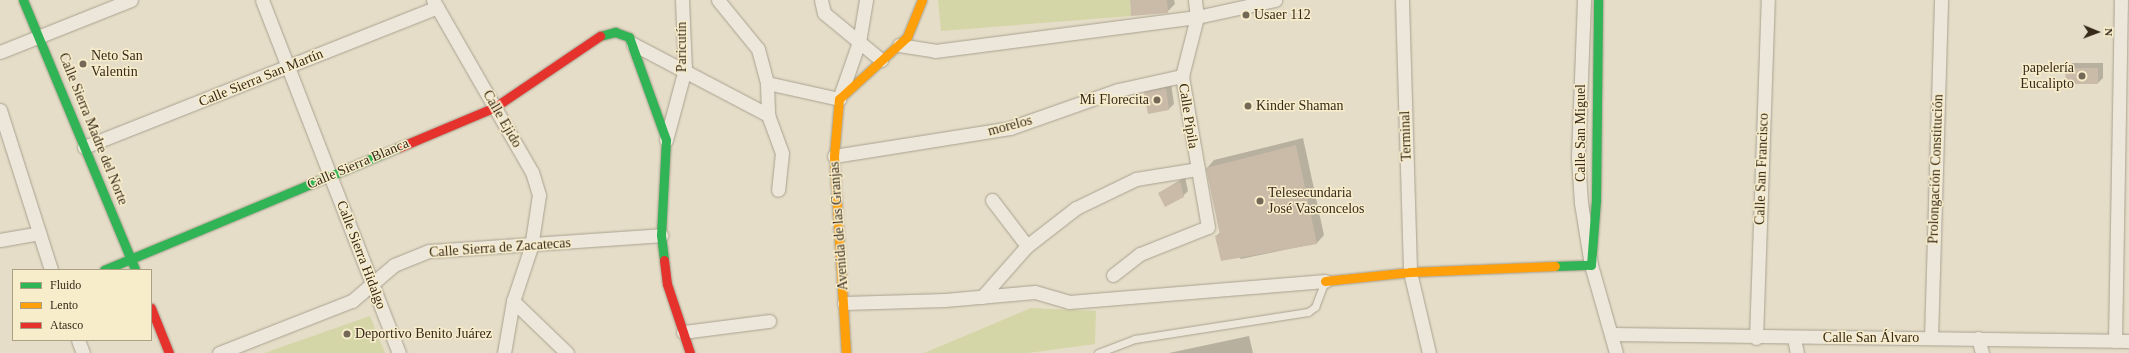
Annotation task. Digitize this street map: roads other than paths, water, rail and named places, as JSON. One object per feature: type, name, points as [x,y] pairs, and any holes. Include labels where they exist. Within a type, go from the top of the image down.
[{"type":"street","name":"Calle Sierra Madre del Norte","points":[[23,0],[41,37],[84,147],[136,269]]},
{"type":"street","points":[[0,52],[131,0]]},
{"type":"street","name":"Calle Sierra Hidalgo","points":[[262,0],[290,67],[399,353]]},
{"type":"street","name":"Paricutín","points":[[666,140],[685,68],[682,0]]},
{"type":"street","points":[[718,0],[758,49],[767,83],[768,115],[782,153],[778,190]]},
{"type":"street","points":[[821,0],[824,13],[881,60]]},
{"type":"street","name":"Avenida de las Granjas","points":[[846,353],[834,156],[839,100],[859,42],[866,0]]},
{"type":"street","points":[[767,83],[839,100],[907,37],[922,0]]},
{"type":"street","name":"Calle Pípila","points":[[1112,275],[1140,254],[1208,227],[1182,76],[1196,17],[1195,0]]},
{"type":"street","points":[[899,44],[935,51],[1196,17],[1275,0]]},
{"type":"street","name":"Terminal","points":[[1402,0],[1410,272],[1429,353]]},
{"type":"street","name":"Calle San Miguel","points":[[1584,0],[1578,157],[1591,265],[1612,334],[1616,353]]},
{"type":"street","name":"Calle San Miguel","points":[[1591,265],[1596,200],[1598,0]]},
{"type":"street","name":"Calle San Francisco","points":[[1756,338],[1768,0]]},
{"type":"street","name":"Prolongación Constitución","points":[[1931,338],[1941,0]]},
{"type":"street","points":[[2115,341],[2121,0]]},
{"type":"street","name":"Calle Sierra San Martín","points":[[84,147],[290,67],[435,4]]},
{"type":"street","name":"Calle Ejido","points":[[435,4],[532,172],[539,195],[531,247],[513,301],[504,353]]},
{"type":"street","name":"Calle Sierra Blanca","points":[[106,269],[495,107],[600,36],[623,34],[633,44]]},
{"type":"street","points":[[633,44],[685,68],[768,115]]},
{"type":"street","points":[[633,44],[666,140],[661,235],[667,284],[690,353]]},
{"type":"street","name":"morelos","points":[[834,156],[1010,128],[1118,90],[1182,76]]},
{"type":"street","points":[[0,110],[51,269]]},
{"type":"street","points":[[982,297],[1027,246],[1076,208],[1136,179],[1198,168]]},
{"type":"street","points":[[992,200],[1027,246]]},
{"type":"street","points":[[0,240],[39,233]]},
{"type":"street","name":"Calle Sierra de Zacatecas","points":[[219,353],[352,300],[394,265],[429,251],[531,247],[661,235]]},
{"type":"street","points":[[844,303],[982,297],[1035,292],[1069,302],[1325,281],[1410,272],[1591,265]]},
{"type":"street","points":[[513,301],[564,352]]},
{"type":"street","points":[[152,310],[169,353]]},
{"type":"street","points":[[683,332],[769,321]]},
{"type":"street","name":"Calle San Álvaro","points":[[1612,334],[1756,338],[1978,338],[2129,341]]},
{"type":"street","points":[[1794,338],[1797,353]]},
{"type":"street","points":[[1978,338],[1982,353]]},
{"type":"street","points":[[78,341],[83,353]]},
{"type":"lane","points":[[1098,353],[1135,339],[1308,312],[1315,308],[1325,281]]},
{"type":"place","name":"Usaer 112","points":[[1246,15]]},
{"type":"place","name":"Neto San Valentin","points":[[83,64]]},
{"type":"place","name":"papelería Eucalipto","points":[[2082,76]]},
{"type":"place","name":"Mi Florecita","points":[[1157,100]]},
{"type":"place","name":"Kinder Shaman","points":[[1248,106]]},
{"type":"place","name":"Telesecundaria José Vasconcelos","points":[[1260,201]]},
{"type":"place","name":"Deportivo Benito Juárez","points":[[347,334]]}]
